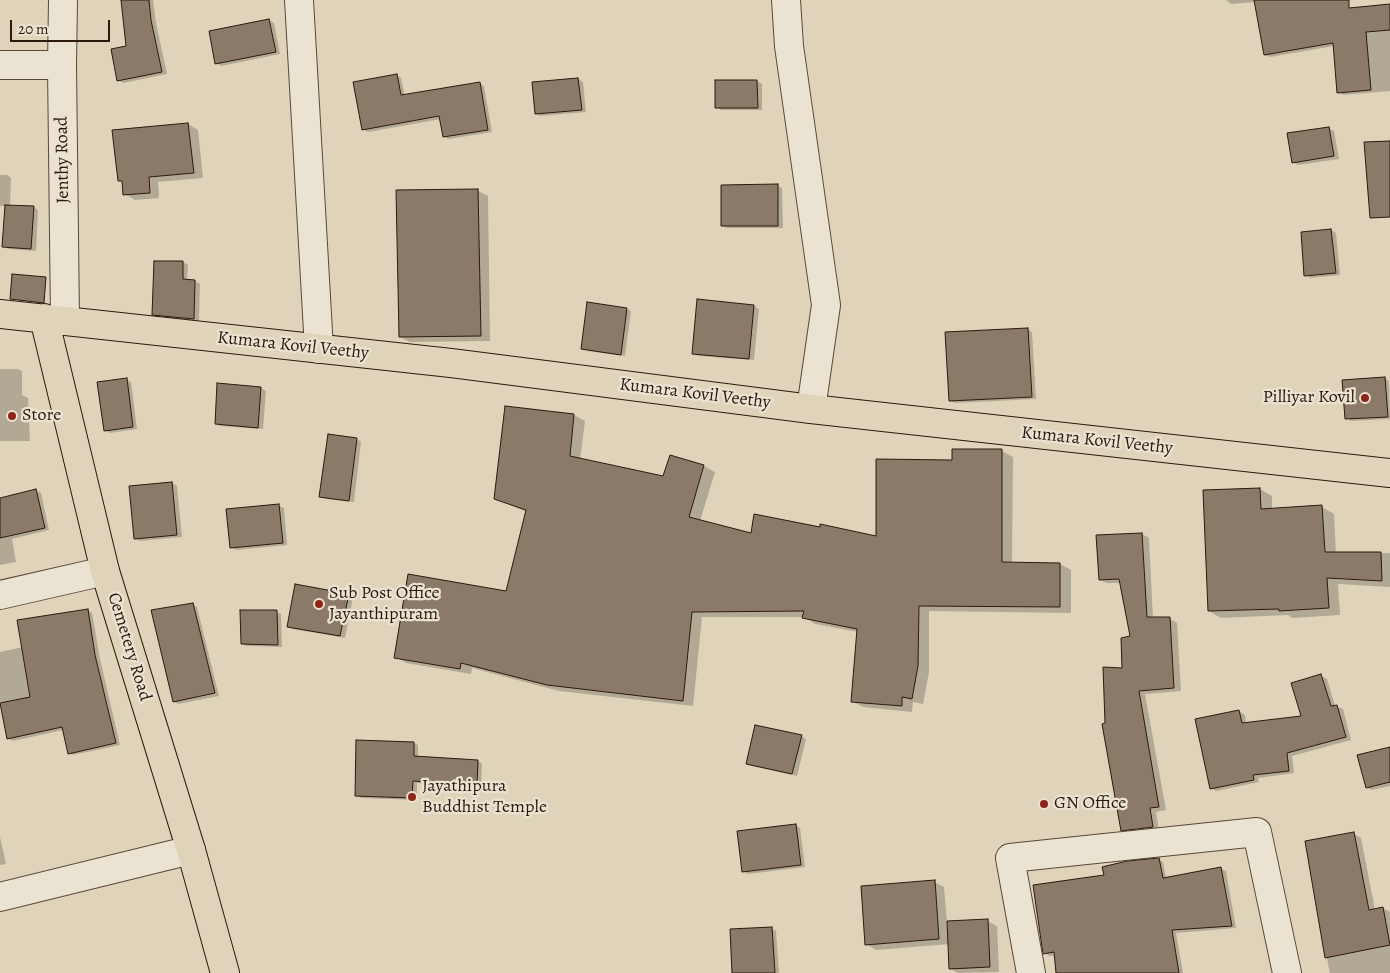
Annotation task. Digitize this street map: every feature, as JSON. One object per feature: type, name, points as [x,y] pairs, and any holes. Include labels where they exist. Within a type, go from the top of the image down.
[{"type":"main road","name":"Kumara Kovil Veethy","points":[[0,314],[451,363],[811,409],[1390,473]]},
{"type":"main road","name":"Cemetery Road","points":[[54,319],[105,571],[191,850],[225,973]]},
{"type":"street","name":"Jenthy Road","points":[[54,319],[63,0]]},
{"type":"street","points":[[299,0],[319,349]]},
{"type":"street","points":[[786,0],[789,46],[826,305],[811,409]]},
{"type":"street","points":[[0,65],[62,65]]},
{"type":"street","points":[[0,595],[105,571]]},
{"type":"street","points":[[1031,973],[1010,858],[1257,832],[1287,973]]},
{"type":"street","points":[[0,897],[191,850]]},
{"type":"building","points":[[121,0],[149,0],[151,20],[162,72],[117,81],[111,49],[126,46]]},
{"type":"building","points":[[1254,0],[1349,0],[1349,8],[1390,4],[1390,30],[1366,32],[1371,90],[1337,93],[1333,43],[1264,55]]},
{"type":"building","points":[[269,19],[276,52],[215,64],[209,31]]},
{"type":"building","points":[[397,74],[401,95],[480,82],[488,130],[443,137],[439,116],[362,130],[353,82]]},
{"type":"building","points":[[578,78],[582,110],[535,114],[532,82]]},
{"type":"building","points":[[715,80],[757,80],[758,108],[715,108]]},
{"type":"building","points":[[188,123],[194,173],[149,177],[150,193],[123,195],[122,181],[118,181],[112,130]]},
{"type":"building","points":[[1329,127],[1334,156],[1292,163],[1287,133]]},
{"type":"building","points":[[1390,141],[1390,217],[1370,218],[1364,142]]},
{"type":"building","points":[[778,184],[778,226],[721,226],[721,185]]},
{"type":"building","points":[[478,189],[481,336],[399,337],[396,190]]},
{"type":"building","points":[[5,205],[34,206],[31,249],[2,247]]},
{"type":"building","points":[[1331,229],[1336,273],[1304,276],[1301,232]]},
{"type":"building","points":[[154,261],[183,261],[183,279],[195,280],[194,319],[152,315]]},
{"type":"building","points":[[12,274],[46,277],[44,303],[10,299]]},
{"type":"building","points":[[697,299],[754,305],[749,359],[692,354]]},
{"type":"building","points":[[587,302],[627,308],[621,355],[581,349]]},
{"type":"building","points":[[1028,328],[1032,397],[949,401],[945,332]]},
{"type":"building","name":"Pilliyar Kovil","points":[[1385,377],[1388,417],[1345,419],[1342,380]]},
{"type":"building","points":[[127,378],[133,427],[104,431],[97,382]]},
{"type":"building","points":[[217,383],[261,387],[258,428],[215,424]]},
{"type":"building","points":[[505,406],[574,414],[570,456],[663,476],[670,455],[704,465],[689,517],[751,533],[754,514],[820,527],[820,524],[876,536],[876,459],[952,460],[952,449],[1002,449],[1002,562],[1060,563],[1060,607],[919,606],[918,666],[912,699],[902,697],[902,706],[851,702],[857,629],[802,618],[804,611],[692,612],[683,701],[547,685],[461,663],[460,669],[394,658],[408,574],[506,591],[526,510],[494,499]]},
{"type":"building","points":[[328,434],[357,438],[349,501],[319,497]]},
{"type":"building","points":[[172,482],[177,535],[134,539],[129,486]]},
{"type":"building","points":[[1260,488],[1261,509],[1322,505],[1325,552],[1381,552],[1382,581],[1327,578],[1329,608],[1279,611],[1279,609],[1208,611],[1203,490]]},
{"type":"building","points":[[36,489],[45,528],[0,538],[0,498]]},
{"type":"building","points":[[279,504],[283,543],[230,548],[226,509]]},
{"type":"building","points":[[1142,533],[1147,617],[1170,617],[1174,688],[1139,691],[1159,807],[1150,808],[1153,827],[1121,831],[1102,724],[1105,723],[1103,667],[1122,668],[1121,638],[1130,636],[1119,579],[1099,580],[1096,535]]},
{"type":"building","name":"Sub Post Office Jayanthipuram","points":[[295,584],[349,594],[340,636],[287,627]]},
{"type":"building","points":[[193,603],[215,693],[173,702],[151,610]]},
{"type":"building","points":[[88,609],[95,655],[116,743],[68,754],[62,727],[7,739],[0,703],[30,697],[17,620]]},
{"type":"building","points":[[240,610],[277,610],[278,645],[241,644]]},
{"type":"building","points":[[1321,674],[1331,706],[1337,705],[1346,737],[1287,753],[1289,771],[1253,775],[1254,780],[1210,789],[1195,719],[1239,710],[1242,723],[1301,716],[1291,683]]},
{"type":"building","points":[[755,725],[802,735],[792,774],[746,764]]},
{"type":"building","points":[[356,740],[414,742],[414,756],[478,760],[477,785],[413,781],[412,798],[355,796]]},
{"type":"building","points":[[1390,747],[1390,782],[1366,788],[1357,755]]},
{"type":"building","points":[[796,824],[801,865],[742,872],[737,831]]},
{"type":"building","points":[[1354,832],[1369,910],[1383,907],[1390,945],[1325,958],[1305,841]]},
{"type":"building","points":[[1159,858],[1163,878],[1221,867],[1232,926],[1172,930],[1179,973],[1056,973],[1054,952],[1043,954],[1033,885],[1104,875],[1102,867],[1127,861]]},
{"type":"building","points":[[935,880],[939,939],[865,945],[861,886]]},
{"type":"building","points":[[988,919],[990,967],[949,969],[947,921]]},
{"type":"building","points":[[772,927],[775,973],[732,973],[730,929]]},
{"type":"place","name":"Pilliyar Kovil","points":[[1365,398]]},
{"type":"place","name":"Store","points":[[12,416]]},
{"type":"place","name":"Sub Post Office Jayanthipuram","points":[[319,604]]},
{"type":"place","name":"Jayathipura Buddhist Temple","points":[[412,797]]},
{"type":"place","name":"GN Office","points":[[1044,804]]}]
